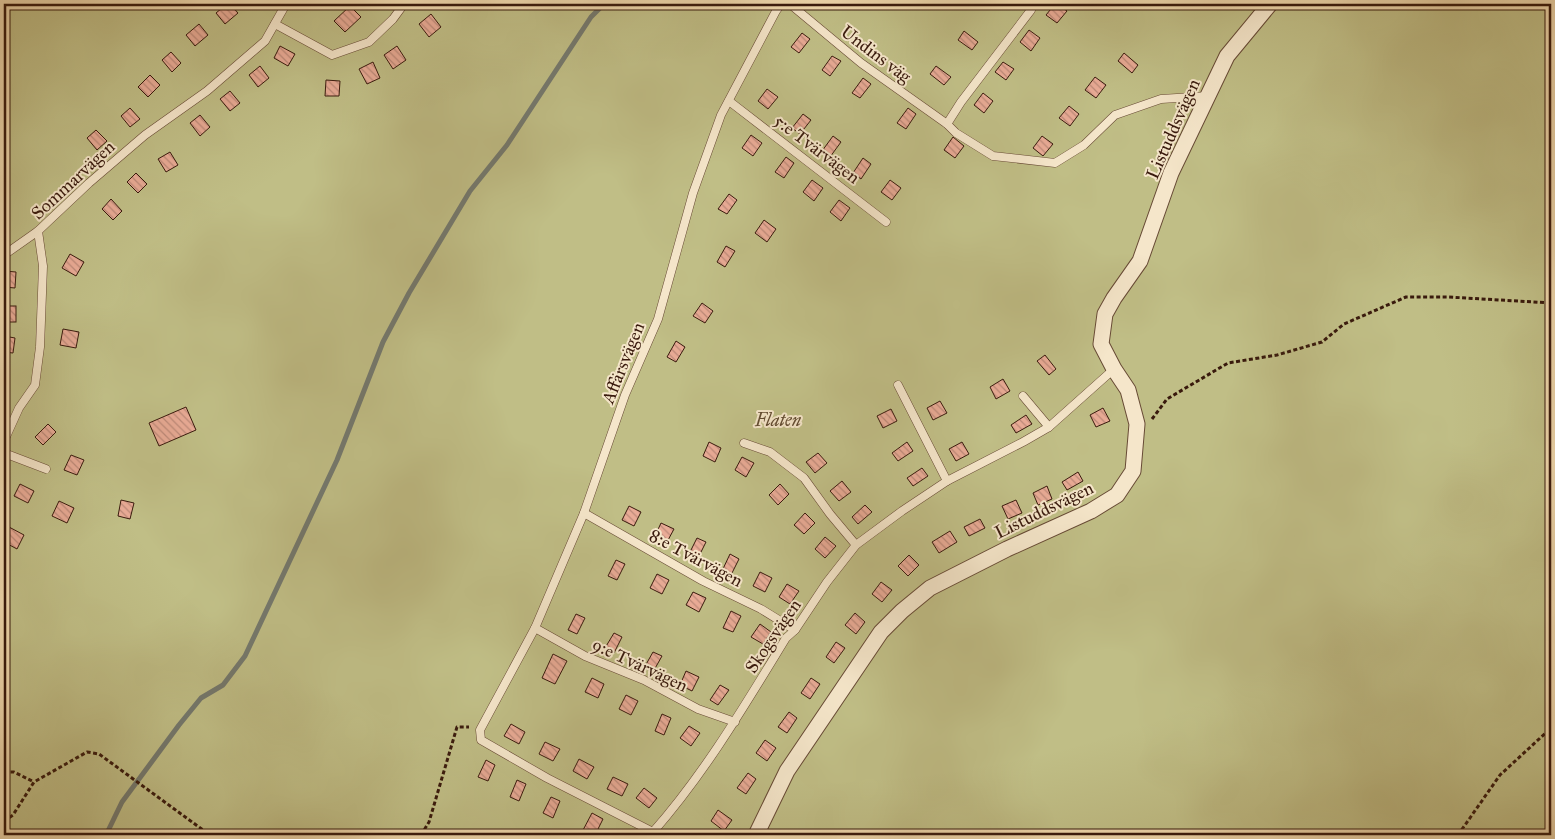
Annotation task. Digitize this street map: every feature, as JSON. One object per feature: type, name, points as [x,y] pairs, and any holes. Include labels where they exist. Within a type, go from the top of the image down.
[{"type":"street","name":"Listuddsvägen","points":[[756,835],[787,771],[881,632],[902,611],[930,588],[1007,548],[1090,511],[1117,495],[1133,471],[1137,424],[1128,390],[1101,344],[1105,314],[1140,261],[1171,173],[1227,56],[1270,4]]},
{"type":"lane","name":"Sommarvägen","points":[[4,441],[18,408],[35,385],[40,348],[43,266],[38,231],[89,183],[145,135],[207,91],[265,41],[286,4]]},
{"type":"lane","points":[[275,24],[332,55],[369,42],[393,20],[404,4]]},
{"type":"lane","name":"Affärsvägen","points":[[480,730],[535,628],[584,513],[625,395],[658,319],[693,193],[720,115],[781,4]]},
{"type":"lane","name":"Undins väg","points":[[790,4],[861,63],[947,124],[956,133],[993,156],[1055,162],[1084,145],[1115,115],[1161,99],[1209,96]]},
{"type":"lane","points":[[947,124],[961,102],[1031,10]]},
{"type":"lane","name":"5:e Tvärvägen","points":[[729,101],[886,222]]},
{"type":"lane","points":[[4,256],[38,231]]},
{"type":"lane","name":"Skogsvägen","points":[[480,730],[481,740],[547,778],[654,832],[680,802],[735,722],[786,638],[795,630],[827,582],[856,545],[902,510],[947,481],[1024,442],[1049,427],[1114,369]]},
{"type":"lane","points":[[898,385],[947,481]]},
{"type":"lane","points":[[1023,396],[1049,427]]},
{"type":"lane","points":[[744,443],[770,452],[804,478],[830,514],[856,545]]},
{"type":"lane","points":[[4,453],[46,469]]},
{"type":"lane","name":"8:e Tvärvägen","points":[[584,513],[703,581],[762,609],[795,630]]},
{"type":"lane","name":"9:e Tvärvägen","points":[[535,628],[585,656],[644,680],[698,709],[735,722]]},
{"type":"path","points":[[1137,424],[1153,419],[1167,399],[1228,363],[1277,355],[1322,342],[1344,324],[1406,297],[1551,302]]},
{"type":"path","points":[[421,835],[429,822],[457,727],[473,727],[480,730]]},
{"type":"path","points":[[1458,835],[1500,775],[1551,728]]},
{"type":"path","points":[[4,821],[13,815],[34,782],[87,752],[99,754],[203,830],[205,835]]},
{"type":"path","points":[[4,772],[14,772],[34,782]]},
{"type":"green space","name":"Flaten","points":[[4,4],[1551,4],[1551,835],[4,835]]},
{"type":"building","points":[[227,4],[230,4],[238,13],[225,24],[216,13]]},
{"type":"building","points":[[1055,4],[1067,11],[1057,23],[1046,15]]},
{"type":"building","points":[[350,6],[361,17],[345,32],[334,21]]},
{"type":"building","points":[[431,14],[441,27],[429,37],[419,24]]},
{"type":"building","points":[[199,24],[208,35],[195,46],[186,35]]},
{"type":"building","points":[[1029,30],[1040,38],[1031,51],[1020,42]]},
{"type":"building","points":[[964,31],[978,42],[972,50],[958,40]]},
{"type":"building","points":[[802,33],[810,39],[799,53],[791,47]]},
{"type":"building","points":[[280,46],[295,54],[288,66],[274,58]]},
{"type":"building","points":[[397,46],[406,60],[393,69],[384,55]]},
{"type":"building","points":[[171,52],[181,63],[172,72],[162,60]]},
{"type":"building","points":[[1124,53],[1138,65],[1132,73],[1118,61]]},
{"type":"building","points":[[832,56],[841,61],[830,76],[822,70]]},
{"type":"building","points":[[373,62],[380,78],[367,84],[359,69]]},
{"type":"building","points":[[1003,62],[1014,69],[1006,80],[995,72]]},
{"type":"building","points":[[260,66],[269,78],[258,87],[249,75]]},
{"type":"building","points":[[936,66],[951,77],[944,85],[930,74]]},
{"type":"building","points":[[150,75],[160,85],[148,97],[138,87]]},
{"type":"building","points":[[1095,77],[1106,85],[1096,98],[1085,90]]},
{"type":"building","points":[[863,78],[871,84],[860,98],[852,93]]},
{"type":"building","points":[[326,80],[340,81],[339,96],[325,96]]},
{"type":"building","points":[[767,89],[778,97],[768,109],[758,101]]},
{"type":"building","points":[[230,91],[240,103],[230,111],[220,99]]},
{"type":"building","points":[[983,93],[993,101],[984,113],[974,105]]},
{"type":"building","points":[[1069,106],[1079,114],[1070,126],[1059,118]]},
{"type":"building","points":[[130,108],[140,119],[130,127],[121,116]]},
{"type":"building","points":[[908,108],[916,114],[906,129],[897,123]]},
{"type":"building","points":[[803,114],[811,120],[800,134],[792,128]]},
{"type":"building","points":[[200,115],[210,127],[200,136],[190,123]]},
{"type":"building","points":[[96,130],[107,141],[97,150],[87,138]]},
{"type":"building","points":[[751,135],[762,143],[753,156],[742,148]]},
{"type":"building","points":[[833,136],[841,142],[830,157],[822,151]]},
{"type":"building","points":[[1042,136],[1053,144],[1043,156],[1033,148]]},
{"type":"building","points":[[953,137],[964,146],[955,158],[944,150]]},
{"type":"building","points":[[170,152],[178,165],[166,172],[158,159]]},
{"type":"building","points":[[786,157],[794,163],[784,178],[775,172]]},
{"type":"building","points":[[863,158],[871,164],[861,179],[853,173]]},
{"type":"building","points":[[136,173],[147,184],[138,193],[127,182]]},
{"type":"building","points":[[812,180],[823,188],[814,201],[803,192]]},
{"type":"building","points":[[890,180],[901,188],[892,200],[881,192]]},
{"type":"building","points":[[729,194],[737,200],[727,214],[718,209]]},
{"type":"building","points":[[111,199],[122,211],[113,220],[102,209]]},
{"type":"building","points":[[839,200],[850,208],[841,221],[830,212]]},
{"type":"building","points":[[764,220],[776,229],[767,242],[755,233]]},
{"type":"building","points":[[726,246],[735,251],[725,267],[717,262]]},
{"type":"building","points":[[70,254],[84,262],[76,276],[62,268]]},
{"type":"building","points":[[4,271],[16,272],[15,288],[4,287]]},
{"type":"building","points":[[702,303],[713,311],[705,323],[693,316]]},
{"type":"building","points":[[4,306],[16,306],[16,322],[4,322]]},
{"type":"building","points":[[63,329],[79,332],[76,348],[60,345]]},
{"type":"building","points":[[4,336],[15,338],[13,353],[4,352]]},
{"type":"building","points":[[676,341],[685,347],[676,362],[667,357]]},
{"type":"building","points":[[1045,355],[1056,369],[1049,375],[1037,361]]},
{"type":"building","points":[[1003,379],[1010,391],[996,399],[990,387]]},
{"type":"building","points":[[940,401],[947,413],[933,420],[927,408]]},
{"type":"building","points":[[186,407],[196,430],[159,446],[149,423]]},
{"type":"building","points":[[1103,408],[1110,421],[1096,427],[1090,415]]},
{"type":"building","points":[[891,409],[897,421],[883,428],[877,416]]},
{"type":"building","points":[[1026,415],[1032,424],[1016,433],[1011,425]]},
{"type":"building","points":[[48,424],[56,432],[43,445],[35,437]]},
{"type":"building","points":[[709,442],[721,448],[715,462],[703,456]]},
{"type":"building","points":[[907,442],[913,451],[898,461],[892,453]]},
{"type":"building","points":[[962,442],[969,454],[956,461],[949,449]]},
{"type":"building","points":[[818,453],[827,463],[815,473],[806,462]]},
{"type":"building","points":[[71,455],[84,460],[77,475],[64,470]]},
{"type":"building","points":[[742,457],[754,463],[746,477],[735,470]]},
{"type":"building","points":[[922,468],[928,476],[913,486],[907,478]]},
{"type":"building","points":[[1078,472],[1083,481],[1067,490],[1062,482]]},
{"type":"building","points":[[842,481],[851,492],[839,501],[830,491]]},
{"type":"building","points":[[20,484],[34,491],[28,503],[14,496]]},
{"type":"building","points":[[780,484],[789,494],[778,505],[769,495]]},
{"type":"building","points":[[1047,486],[1052,499],[1038,505],[1033,493]]},
{"type":"building","points":[[121,500],[134,503],[130,519],[118,516]]},
{"type":"building","points":[[1016,500],[1022,513],[1008,519],[1002,506]]},
{"type":"building","points":[[59,501],[74,508],[67,523],[52,516]]},
{"type":"building","points":[[865,505],[872,512],[858,524],[852,517]]},
{"type":"building","points":[[629,506],[641,512],[634,526],[622,520]]},
{"type":"building","points":[[805,513],[815,523],[804,534],[794,525]]},
{"type":"building","points":[[980,519],[985,528],[969,536],[964,527]]},
{"type":"building","points":[[661,523],[674,529],[667,542],[655,536]]},
{"type":"building","points":[[9,527],[24,535],[17,549],[4,542]]},
{"type":"building","points":[[950,531],[957,542],[939,553],[932,542]]},
{"type":"building","points":[[825,537],[836,546],[825,558],[815,549]]},
{"type":"building","points":[[697,538],[706,542],[698,558],[689,554]]},
{"type":"building","points":[[730,554],[739,559],[731,575],[722,571]]},
{"type":"building","points":[[909,555],[919,565],[908,576],[898,566]]},
{"type":"building","points":[[616,560],[625,564],[617,580],[608,576]]},
{"type":"building","points":[[760,572],[772,578],[765,592],[753,586]]},
{"type":"building","points":[[657,574],[669,580],[662,594],[650,588]]},
{"type":"building","points":[[881,582],[892,590],[882,602],[872,594]]},
{"type":"building","points":[[787,584],[799,591],[790,604],[779,597]]},
{"type":"building","points":[[693,592],[706,598],[699,612],[686,605]]},
{"type":"building","points":[[731,611],[741,616],[733,632],[723,628]]},
{"type":"building","points":[[855,613],[865,622],[856,634],[845,625]]},
{"type":"building","points":[[576,614],[585,618],[577,634],[568,630]]},
{"type":"building","points":[[760,624],[771,632],[763,644],[751,637]]},
{"type":"building","points":[[614,633],[622,637],[614,653],[605,648]]},
{"type":"building","points":[[836,642],[845,648],[834,663],[826,657]]},
{"type":"building","points":[[653,652],[662,656],[653,672],[644,668]]},
{"type":"building","points":[[553,654],[567,661],[555,684],[542,678]]},
{"type":"building","points":[[686,671],[699,677],[692,691],[680,685]]},
{"type":"building","points":[[592,678],[604,684],[598,698],[585,692]]},
{"type":"building","points":[[811,678],[820,684],[810,699],[801,693]]},
{"type":"building","points":[[720,685],[729,690],[718,705],[710,700]]},
{"type":"building","points":[[626,695],[638,701],[631,715],[619,709]]},
{"type":"building","points":[[789,712],[797,718],[787,733],[778,727]]},
{"type":"building","points":[[662,714],[671,718],[664,735],[655,731]]},
{"type":"building","points":[[511,724],[525,732],[519,744],[504,736]]},
{"type":"building","points":[[689,726],[700,733],[691,746],[680,738]]},
{"type":"building","points":[[765,740],[776,748],[767,761],[756,753]]},
{"type":"building","points":[[545,742],[560,749],[553,761],[539,754]]},
{"type":"building","points":[[579,759],[594,767],[587,779],[573,771]]},
{"type":"building","points":[[486,760],[495,765],[488,781],[478,777]]},
{"type":"building","points":[[748,773],[756,779],[746,794],[737,788]]},
{"type":"building","points":[[613,777],[628,784],[622,796],[607,789]]},
{"type":"building","points":[[517,780],[526,784],[519,801],[510,797]]},
{"type":"building","points":[[644,788],[657,798],[649,808],[636,798]]},
{"type":"building","points":[[551,797],[560,801],[553,818],[543,813]]},
{"type":"building","points":[[718,810],[732,820],[724,831],[711,821]]},
{"type":"building","points":[[592,813],[603,819],[595,835],[582,832]]},
{"type":"waterway","points":[[106,835],[122,802],[179,725],[201,698],[223,685],[245,656],[337,460],[383,342],[409,293],[470,191],[507,145],[591,17],[604,4]]}]
